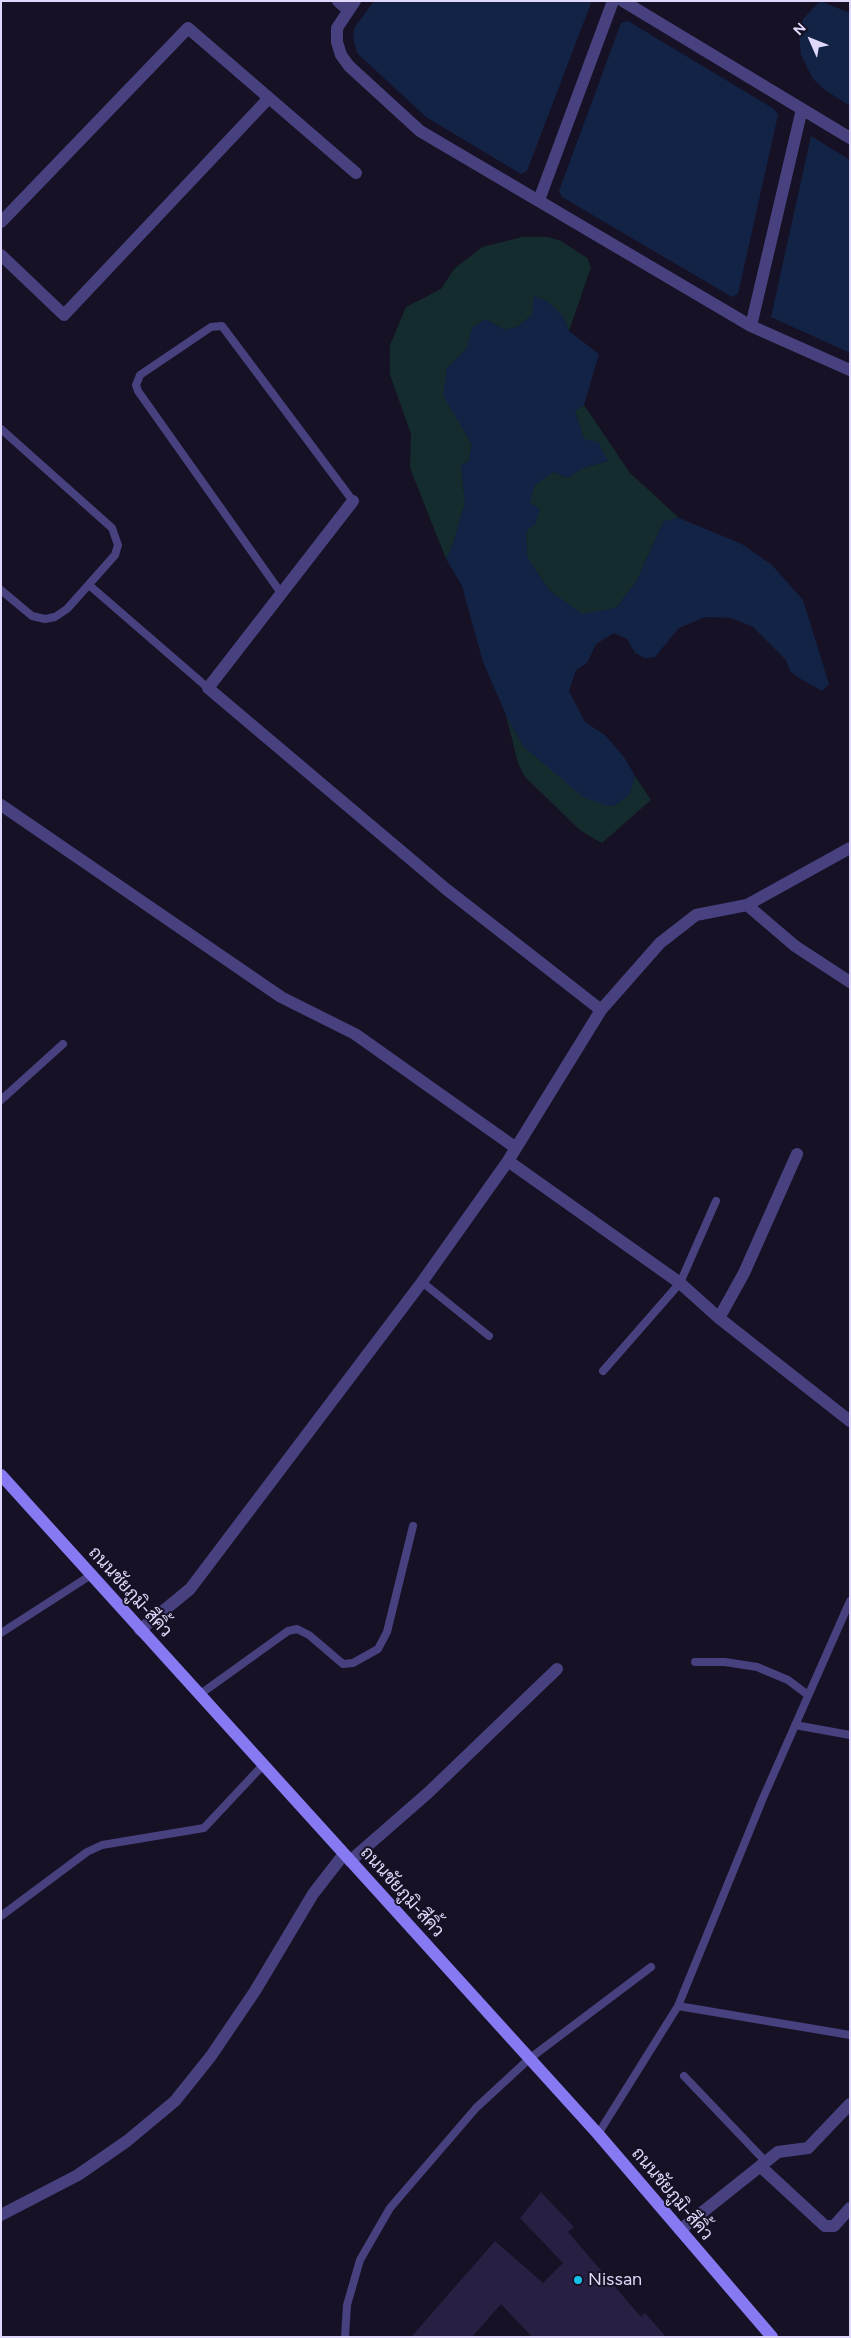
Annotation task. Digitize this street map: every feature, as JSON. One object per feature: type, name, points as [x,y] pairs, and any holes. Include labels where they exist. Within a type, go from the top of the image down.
[{"type":"main road","name":"ถนนชัยภูมิ-สีคิ้ว","points":[[1,1475],[598,2134],[772,2337]]},
{"type":"street","points":[[539,200],[612,1]]},
{"type":"street","points":[[623,1],[850,138]]},
{"type":"street","points":[[347,4],[337,28],[337,42],[341,54],[349,66],[420,131],[751,326],[850,370]]},
{"type":"street","points":[[1,222],[188,28],[356,173]]},
{"type":"street","points":[[1,254],[64,315],[268,99]]},
{"type":"street","points":[[751,326],[802,108]]},
{"type":"street","points":[[353,501],[208,688],[446,889],[600,1010]]},
{"type":"street","points":[[1,805],[281,997],[355,1034],[516,1148]]},
{"type":"street","points":[[140,1630],[190,1589],[422,1282],[508,1161],[600,1010],[660,943],[696,915],[747,905],[849,847]]},
{"type":"street","points":[[747,905],[795,946],[850,982]]},
{"type":"street","points":[[719,1318],[744,1273],[797,1154]]},
{"type":"street","points":[[508,1161],[680,1283],[719,1318],[850,1421]]},
{"type":"street","points":[[1,2214],[78,2175],[127,2141],[174,2101],[211,2056],[313,1894],[347,1858],[429,1792],[557,1669]]},
{"type":"street","points":[[680,2230],[778,2152],[808,2148],[850,2104]]},
{"type":"street","points":[[763,2164],[824,2226],[834,2226],[850,2208]]},
{"type":"lane","points":[[282,593],[138,391],[136,385],[140,375],[211,326],[222,326],[353,501]]},
{"type":"lane","points":[[1,429],[112,528],[118,545],[115,555],[89,585],[67,609],[55,617],[45,620],[32,616],[1,590]]},
{"type":"lane","points":[[89,585],[208,688]]},
{"type":"lane","points":[[1,1100],[64,1044]]},
{"type":"lane","points":[[603,1371],[680,1283],[716,1201]]},
{"type":"lane","points":[[422,1282],[489,1336]]},
{"type":"lane","points":[[199,1695],[288,1630],[298,1629],[308,1635],[343,1664],[353,1663],[378,1649],[387,1632],[413,1526]]},
{"type":"lane","points":[[1,1633],[91,1575]]},
{"type":"lane","points":[[598,2134],[678,2006],[795,1725],[850,1600]]},
{"type":"lane","points":[[695,1662],[725,1662],[757,1667],[788,1680],[808,1695]]},
{"type":"lane","points":[[795,1725],[850,1735]]},
{"type":"lane","points":[[1,1916],[87,1852],[102,1844],[204,1828],[263,1765]]},
{"type":"lane","points":[[346,2337],[347,2305],[360,2260],[390,2208],[476,2108],[530,2059],[651,1966]]},
{"type":"lane","points":[[678,2006],[850,2035]]},
{"type":"lane","points":[[684,2076],[763,2164]]},
{"type":"green space","points":[[522,237],[548,237],[561,241],[587,258],[591,267],[569,331],[562,315],[532,315],[517,327],[505,330],[485,319],[467,348],[447,368],[444,396],[472,444],[469,461],[461,466],[465,503],[452,547],[446,559],[410,468],[411,434],[390,375],[390,345],[406,307],[441,289],[454,269],[482,247]]},
{"type":"green space","points":[[584,405],[630,473],[679,518],[664,521],[636,582],[616,608],[582,615],[549,590],[527,557],[526,531],[535,524],[539,509],[529,503],[534,485],[553,472],[568,478],[583,468],[608,461],[584,440],[575,411]]},
{"type":"green space","points":[[506,715],[524,747],[630,794],[635,776],[651,800],[602,843],[581,831],[525,777],[518,763]]},
{"type":"water","points":[[374,1],[590,1],[591,3],[527,171],[521,174],[426,117],[357,53],[353,37],[355,27]]},
{"type":"water","points":[[820,1],[850,13],[850,106],[825,90],[813,79],[801,55],[799,35],[803,19]]},
{"type":"water","points":[[628,21],[774,109],[778,115],[738,294],[732,297],[562,197],[559,191],[621,23]]},
{"type":"water","points":[[811,136],[850,160],[850,353],[771,317]]},
{"type":"water","points":[[534,296],[547,301],[562,315],[569,331],[599,354],[584,405],[575,411],[584,439],[598,442],[608,461],[583,468],[568,478],[553,472],[534,486],[530,503],[540,509],[535,524],[526,531],[527,557],[549,590],[582,614],[616,608],[636,582],[664,521],[679,518],[742,544],[772,565],[803,600],[829,684],[822,691],[799,678],[790,671],[786,660],[753,627],[731,618],[705,617],[679,628],[655,657],[645,658],[635,653],[627,639],[614,633],[596,644],[587,663],[576,670],[569,691],[585,722],[605,735],[624,757],[635,776],[630,794],[616,805],[607,806],[583,797],[524,747],[506,715],[483,662],[462,586],[446,559],[452,547],[465,503],[461,466],[469,461],[472,444],[443,396],[447,368],[467,348],[472,328],[485,319],[505,330],[517,327],[532,315]]},
{"type":"building","points":[[541,2192],[574,2227],[568,2232],[641,2317],[645,2313],[666,2337],[532,2337],[501,2304],[472,2337],[411,2337],[495,2241],[543,2283],[563,2263],[520,2218]]},
{"type":"place","name":"Nissan","points":[[578,2280]]}]
